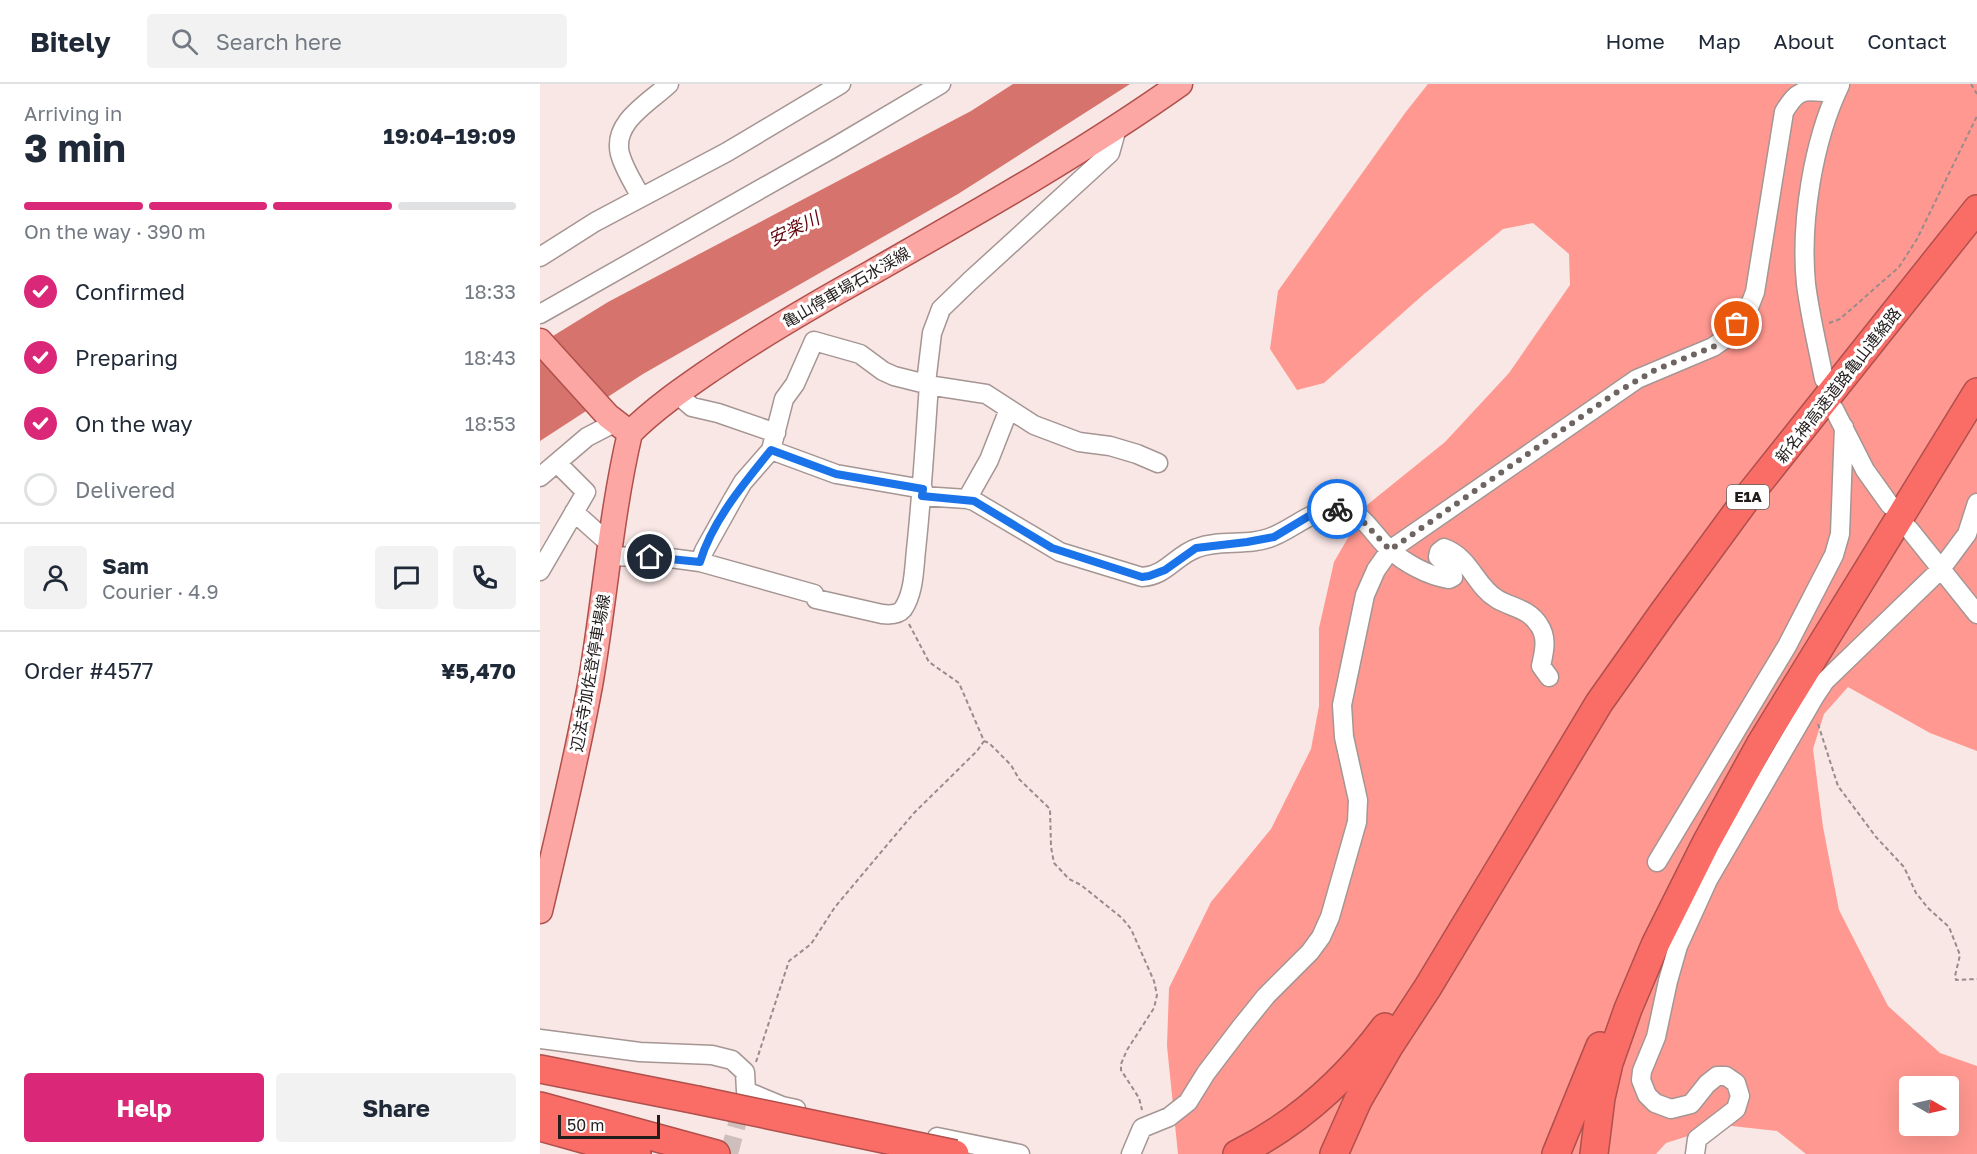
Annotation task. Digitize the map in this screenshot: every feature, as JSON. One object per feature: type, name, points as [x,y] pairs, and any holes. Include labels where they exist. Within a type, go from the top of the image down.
[{"type":"highway","name":"新名神高速道路亀山連絡路","points":[[1540,801],[1599,703],[1750,494],[1977,209]]},
{"type":"highway","points":[[1594,1154],[1601,1098],[1609,1063],[1628,1009],[1655,945],[1706,843],[1761,743],[1900,531],[1977,392]]},
{"type":"highway","points":[[1556,1154],[1650,928],[1739,752],[1785,676],[1837,599],[1900,531]]},
{"type":"highway","points":[[1237,1154],[1293,1122],[1316,1103],[1370,1047],[1540,801]]},
{"type":"highway","points":[[1334,1154],[1358,1100],[1390,1045],[1428,987],[1540,801]]},
{"type":"highway","points":[[540,1069],[955,1154]]},
{"type":"highway","points":[[540,1106],[716,1154]]},
{"type":"highway","points":[[540,1127],[636,1154]]},
{"type":"main road","name":"亀山停車場石水渓線","points":[[618,424],[649,414],[676,393],[796,315],[963,220],[1117,128],[1180,84]]},
{"type":"main road","points":[[540,341],[618,424]]},
{"type":"main road","name":"辺法寺加佐登停車場線","points":[[540,911],[582,724],[610,551],[620,477],[618,424]]},
{"type":"street","points":[[641,197],[621,155],[621,134],[629,119],[669,84]]},
{"type":"street","points":[[540,257],[595,222],[727,152],[841,84]]},
{"type":"street","points":[[540,314],[941,84]]},
{"type":"street","points":[[1131,1154],[1142,1128],[1169,1117],[1188,1102],[1206,1073],[1266,996],[1310,952],[1321,937],[1330,917],[1357,822],[1358,800],[1344,737],[1342,705],[1365,595],[1376,570],[1390,550],[1637,379],[1699,354],[1726,338],[1748,310],[1755,292],[1784,112],[1798,92],[1838,89],[1819,147],[1805,237],[1806,283],[1824,379]]},
{"type":"street","points":[[574,512],[610,551],[700,562],[814,594],[816,599],[882,614],[893,615],[902,611],[908,600],[912,583],[923,493],[927,384],[932,333],[941,309],[1110,153],[1117,128]]},
{"type":"street","points":[[700,562],[743,482],[774,442],[784,399],[795,384],[814,341],[860,354],[894,376],[986,394],[1034,425],[1079,442],[1110,446],[1158,463]]},
{"type":"street","points":[[676,393],[692,407],[718,412],[836,474],[923,493],[967,499],[1060,552],[1142,577],[1165,570],[1196,548],[1274,537],[1309,516],[1333,509],[1352,511],[1403,560],[1439,578],[1449,579],[1454,573],[1438,557],[1439,552],[1444,548],[1459,556],[1496,599],[1526,612],[1540,625],[1545,651],[1541,666],[1549,677]]},
{"type":"street","points":[[967,499],[989,460],[1009,409]]},
{"type":"street","points":[[1834,409],[1865,470],[1890,506]]},
{"type":"street","points":[[540,477],[548,462],[587,437],[618,424]]},
{"type":"street","points":[[1657,862],[1787,646],[1833,555],[1840,534],[1844,427]]},
{"type":"street","points":[[540,571],[586,492],[548,462]]},
{"type":"street","points":[[1695,1154],[1697,1139],[1736,1109],[1740,1096],[1736,1083],[1726,1076],[1717,1076],[1690,1104],[1671,1109],[1655,1103],[1647,1095],[1641,1080],[1642,1071],[1656,1037],[1678,946],[1708,880],[1825,681],[1941,569],[1967,534],[1977,502]]},
{"type":"street","points":[[1900,531],[1941,569],[1977,614]]},
{"type":"street","points":[[540,1039],[640,1052],[712,1055],[732,1060],[745,1072],[746,1091],[738,1120]]},
{"type":"street","points":[[746,1091],[782,1106],[1020,1154]]},
{"type":"path","points":[[1971,84],[1977,94]]},
{"type":"path","points":[[1812,320],[1832,324],[1899,267],[1917,239],[1977,116]]},
{"type":"path","points":[[902,611],[929,662],[959,683],[984,741],[989,743],[1011,765],[1028,789],[1047,804],[1051,817],[1051,847],[1054,863],[1069,879],[1081,885],[1122,918],[1131,929],[1154,981],[1157,995],[1154,1008],[1127,1050],[1121,1065],[1121,1070],[1139,1098],[1142,1109],[1142,1128]]},
{"type":"path","points":[[1809,709],[1817,719],[1838,786],[1876,837],[1904,867],[1916,893],[1928,908],[1949,927],[1960,955],[1956,980],[1977,979]]},
{"type":"path","points":[[745,1072],[753,1072],[789,961],[811,944],[835,907],[914,813],[977,751],[984,741]]},
{"type":"shaded area","points":[[1428,84],[1977,84],[1977,751],[1930,733],[1848,687],[1824,714],[1813,749],[1823,827],[1839,910],[1888,1006],[1940,1053],[1977,1066],[1977,1154],[1806,1154],[1777,1131],[1723,1125],[1666,1143],[1656,1154],[1178,1154],[1167,1046],[1169,988],[1211,902],[1271,829],[1311,749],[1319,706],[1319,628],[1334,562],[1367,505],[1445,442],[1509,373],[1570,285],[1569,254],[1533,223],[1503,229],[1424,294],[1324,383],[1297,390],[1270,349],[1278,291]]},
{"type":"water","name":"安楽川","points":[[1013,84],[1130,84],[958,194],[643,374],[540,441],[540,344],[608,302],[971,111]]},
{"type":"tunnel","points":[[729,1154],[738,1120]]},
{"type":"way so far","points":[[1337,509],[1352,511],[1356,514],[1390,550],[1637,379],[1713,347],[1726,338],[1737,324]]},
{"type":"route","points":[[650,557],[700,562],[743,482],[771,450],[836,474],[923,489],[922,496],[974,501],[1060,552],[1142,577],[1165,570],[1196,548],[1274,537],[1309,516],[1337,509]]}]
